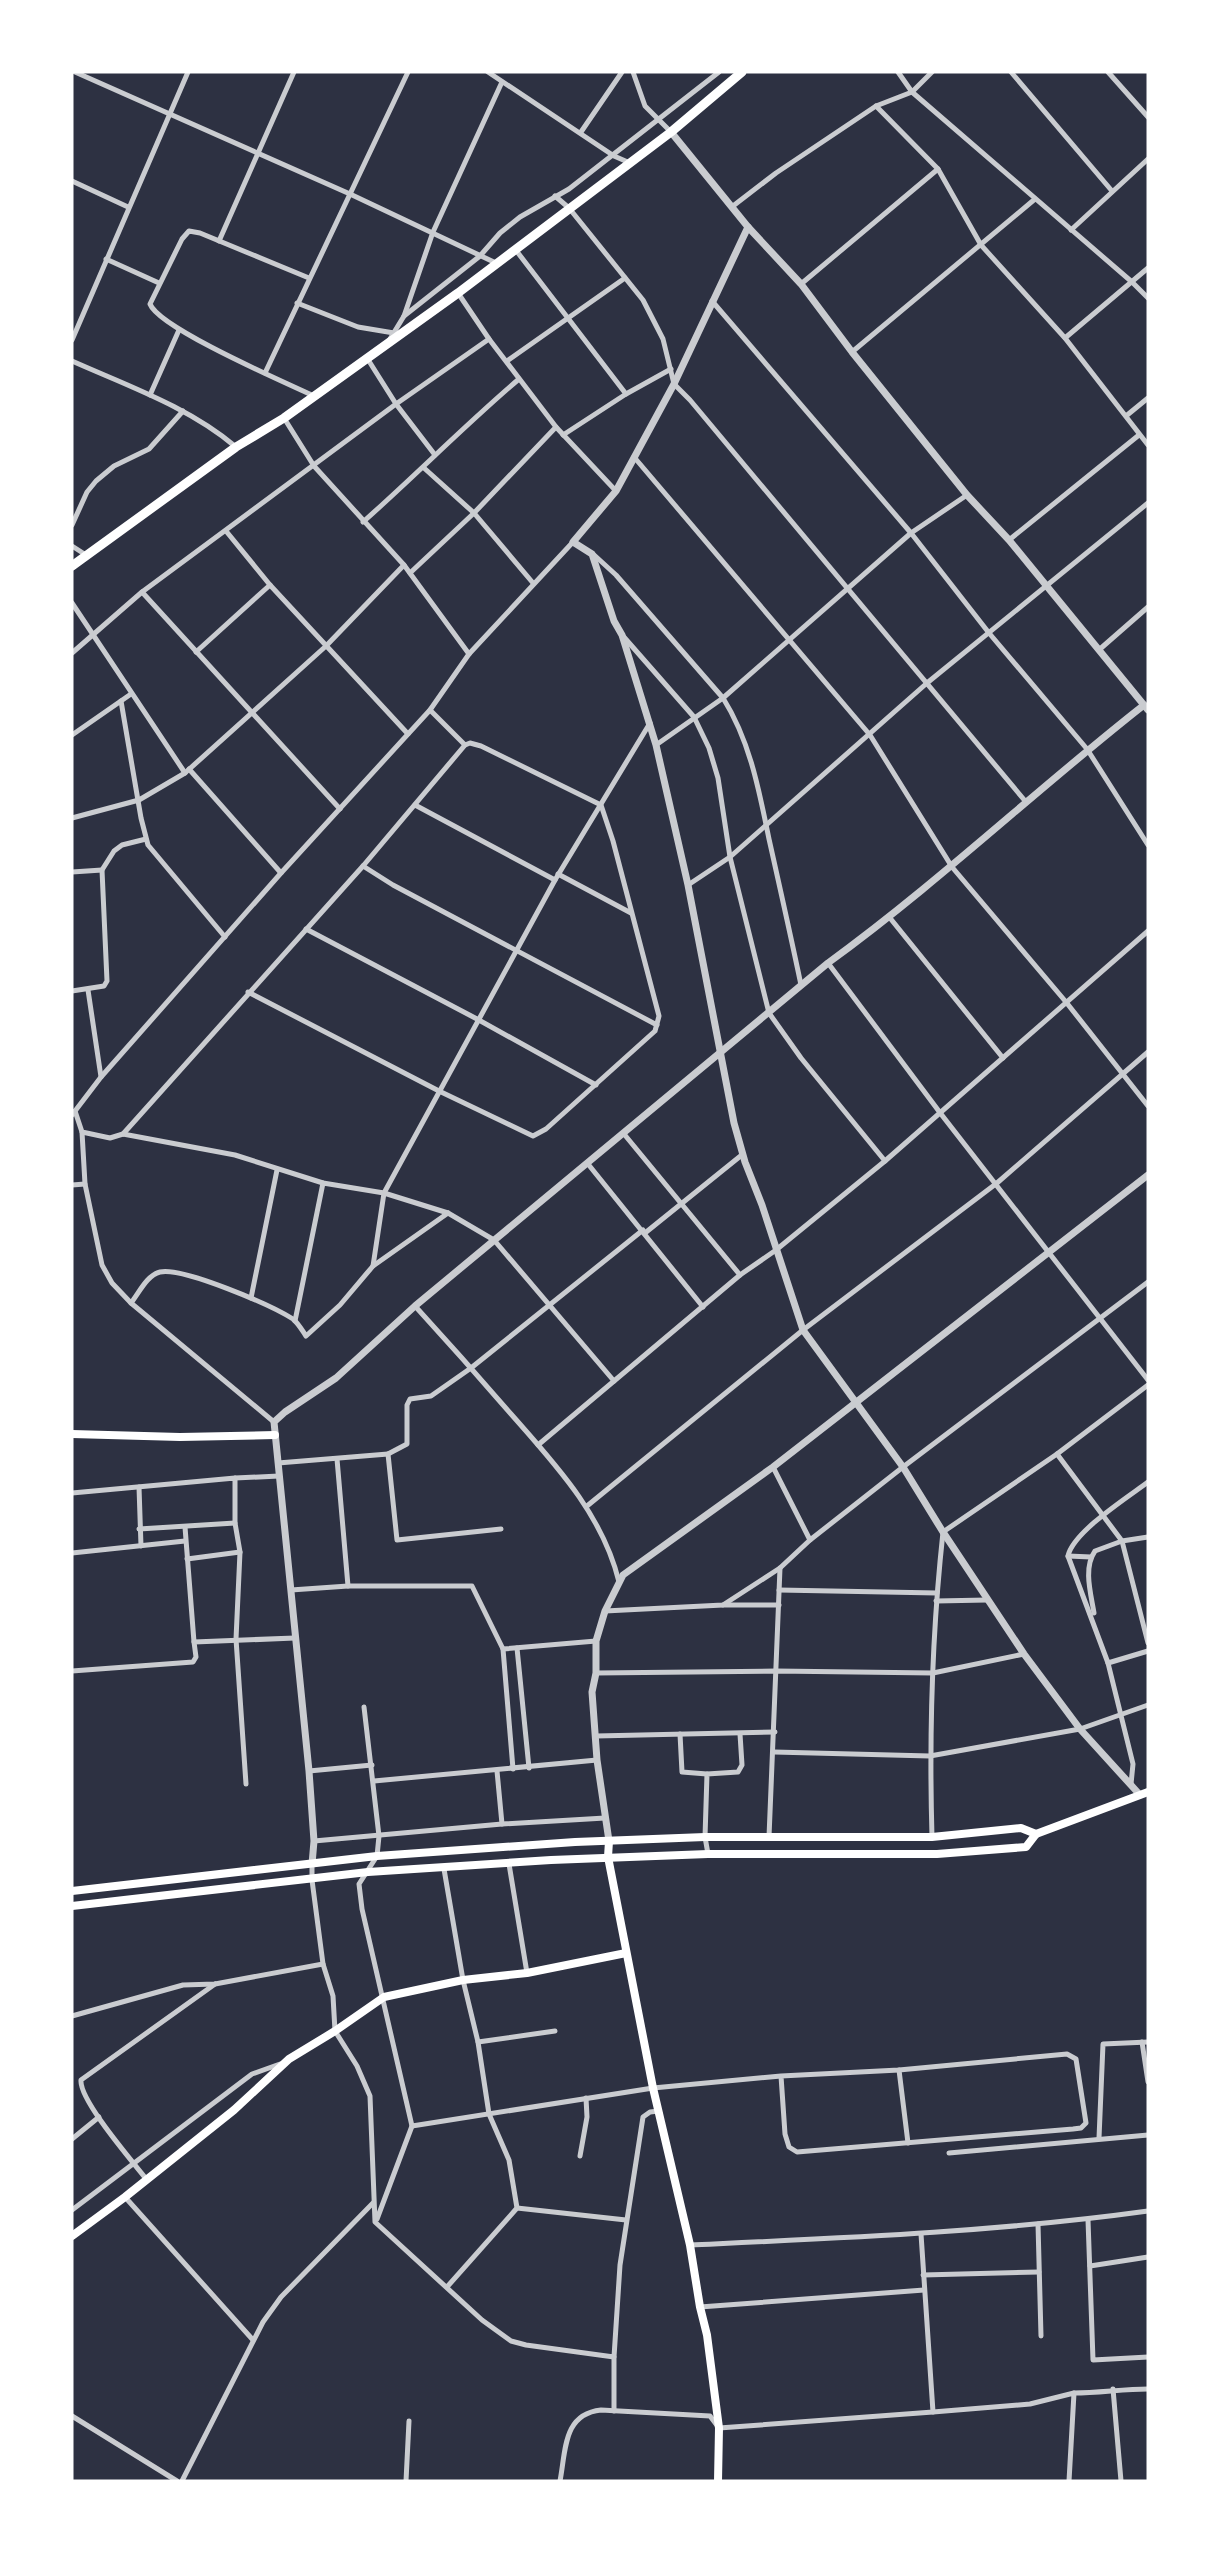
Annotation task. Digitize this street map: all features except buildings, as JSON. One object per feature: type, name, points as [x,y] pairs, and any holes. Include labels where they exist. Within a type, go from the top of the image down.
[{"type":"main road","points":[[72,566],[236,447],[284,418],[367,358],[392,336],[458,293],[514,248],[671,132],[742,72]]},
{"type":"main road","points":[[72,1434],[180,1437],[275,1435]]},
{"type":"main road","points":[[72,1906],[368,1872],[608,1857],[937,1854],[1026,1847],[1036,1834],[1144,1794]]},
{"type":"main road","points":[[72,1891],[377,1856],[609,1841],[932,1837],[1021,1828],[1036,1834]]},
{"type":"main road","points":[[609,1841],[608,1857],[653,2088],[708,2334],[719,2428],[718,2481]]},
{"type":"main road","points":[[186,1879],[187,1894]]},
{"type":"main road","points":[[72,2236],[234,2110],[289,2059],[384,1997],[463,1980],[527,1973],[626,1953]]},
{"type":"street","points":[[75,72],[350,194],[496,263]]},
{"type":"street","points":[[72,340],[188,72]]},
{"type":"street","points":[[219,241],[294,72]]},
{"type":"street","points":[[265,373],[408,72]]},
{"type":"street","points":[[488,72],[614,156],[630,163]]},
{"type":"street","points":[[581,132],[622,72]]},
{"type":"street","points":[[274,1422],[336,1378],[415,1306],[722,1050],[952,867],[1087,749],[1147,706],[1009,540],[967,495],[801,284],[748,227],[671,132],[657,120],[642,99],[633,72]]},
{"type":"street","points":[[404,316],[480,256],[500,233],[520,216],[569,189],[719,72]]},
{"type":"street","points":[[898,72],[912,92],[1148,298]]},
{"type":"street","points":[[733,206],[776,173],[876,106],[912,92],[932,72]]},
{"type":"street","points":[[1011,72],[1112,191]]},
{"type":"street","points":[[1108,72],[1148,117]]},
{"type":"street","points":[[297,303],[358,327],[392,336],[404,316],[433,232],[502,82]]},
{"type":"street","points":[[876,106],[938,169],[981,245],[1065,338],[1148,445]]},
{"type":"street","points":[[1071,230],[1148,159]]},
{"type":"street","points":[[801,284],[938,169]]},
{"type":"street","points":[[72,181],[128,207]]},
{"type":"street","points":[[555,196],[569,208],[643,300],[657,324],[674,384],[1026,802]]},
{"type":"street","points":[[852,352],[1035,200]]},
{"type":"street","points":[[614,2357],[511,2341],[482,2320],[376,2222],[373,2203],[373,2112],[370,2096],[357,2066],[335,2031],[333,1996],[323,1964],[312,1880],[314,1841],[309,1771],[274,1422],[131,1303],[112,1283],[102,1265],[85,1184],[82,1132],[73,1113],[101,1077],[281,873],[430,710],[469,654],[573,542],[616,491],[674,384],[748,227]]},
{"type":"street","points":[[309,278],[200,233],[189,231],[182,239],[151,298],[150,306],[180,330],[313,396]]},
{"type":"street","points":[[514,248],[626,394]]},
{"type":"street","points":[[106,259],[159,284]]},
{"type":"street","points":[[1065,338],[1148,268]]},
{"type":"street","points":[[507,361],[625,278]]},
{"type":"street","points":[[458,293],[489,339],[556,427],[616,491]]},
{"type":"street","points":[[712,302],[911,533],[989,634],[1087,749],[1148,845]]},
{"type":"street","points":[[150,395],[180,330]]},
{"type":"street","points":[[72,653],[142,592],[396,404],[489,339]]},
{"type":"street","points":[[367,358],[396,404],[435,455]]},
{"type":"street","points":[[72,361],[183,411],[236,447]]},
{"type":"street","points":[[563,435],[626,394],[671,369]]},
{"type":"street","points":[[363,522],[424,468],[477,414],[519,379]]},
{"type":"street","points":[[1126,416],[1148,398]]},
{"type":"street","points":[[72,525],[87,492],[96,481],[114,466],[149,449],[183,411]]},
{"type":"street","points":[[284,418],[314,466],[404,565],[469,654]]},
{"type":"street","points":[[410,573],[474,513],[556,427]]},
{"type":"street","points":[[1009,540],[1139,435]]},
{"type":"street","points":[[633,456],[870,735],[952,867],[1066,1002],[1148,1106]]},
{"type":"street","points":[[424,468],[474,513],[533,583]]},
{"type":"street","points":[[656,745],[723,698],[911,533],[967,495]]},
{"type":"street","points":[[688,885],[730,857],[927,684],[1148,503]]},
{"type":"street","points":[[226,531],[270,585],[408,734]]},
{"type":"street","points":[[573,542],[616,575],[723,698],[734,716],[747,744],[802,985]]},
{"type":"street","points":[[72,546],[86,555]]},
{"type":"street","points":[[592,554],[614,621],[622,635],[694,717],[713,760],[730,857],[769,1013],[801,1058],[885,1161]]},
{"type":"street","points":[[72,818],[139,800],[187,771],[327,646],[404,565]]},
{"type":"street","points":[[196,652],[270,585]]},
{"type":"street","points":[[142,592],[340,809]]},
{"type":"street","points":[[72,603],[131,694],[187,771],[281,873]]},
{"type":"street","points":[[1100,649],[1148,607]]},
{"type":"street","points":[[622,635],[656,745],[688,885],[743,1154],[803,1329],[903,1467],[1024,1654],[1080,1729],[1131,1784],[1144,1794]]},
{"type":"street","points":[[72,735],[131,694]]},
{"type":"street","points":[[121,701],[146,839],[152,851],[225,937]]},
{"type":"street","points":[[430,710],[465,745]]},
{"type":"street","points":[[373,1266],[384,1193],[557,877],[650,723]]},
{"type":"street","points":[[123,1134],[248,992],[363,866],[465,745],[470,743],[601,804],[659,1016],[649,1037],[546,1129],[533,1136],[439,1091],[248,992]]},
{"type":"street","points":[[415,805],[631,913]]},
{"type":"street","points":[[72,991],[104,986],[108,975],[102,870],[114,851],[122,845],[146,839]]},
{"type":"street","points":[[363,866],[657,1025]]},
{"type":"street","points":[[72,872],[102,870]]},
{"type":"street","points":[[890,918],[1003,1058]]},
{"type":"street","points":[[306,929],[596,1085]]},
{"type":"street","points":[[538,1445],[740,1275],[776,1250],[941,1114],[1148,931]]},
{"type":"street","points":[[828,963],[1148,1383],[1056,1454],[943,1532],[936,1601],[930,1756],[932,1837]]},
{"type":"street","points":[[88,990],[101,1077]]},
{"type":"street","points":[[587,1506],[803,1329],[997,1183],[1148,1052]]},
{"type":"street","points":[[82,1132],[110,1138],[123,1134],[235,1155],[323,1183],[384,1193],[448,1213],[494,1240],[614,1381]]},
{"type":"street","points":[[624,1134],[740,1275]]},
{"type":"street","points":[[278,1463],[388,1454],[407,1444],[407,1405],[410,1399],[431,1396],[471,1368],[743,1154]]},
{"type":"street","points":[[588,1164],[703,1307]]},
{"type":"street","points":[[251,1298],[278,1170]]},
{"type":"street","points":[[609,1841],[597,1760],[592,1692],[596,1673],[596,1641],[605,1611],[623,1575],[773,1466],[1148,1175]]},
{"type":"street","points":[[295,1321],[323,1183]]},
{"type":"street","points":[[72,1185],[85,1184]]},
{"type":"street","points":[[131,1303],[154,1274],[162,1271],[179,1272],[251,1298],[295,1321],[306,1336],[340,1305],[373,1266],[448,1213]]},
{"type":"street","points":[[723,1605],[780,1568],[810,1540],[903,1467],[1148,1282]]},
{"type":"street","points":[[415,1306],[538,1445],[587,1506],[613,1558],[619,1582]]},
{"type":"street","points":[[388,1454],[397,1540],[501,1529]]},
{"type":"street","points":[[1056,1454],[1122,1541],[1148,1643]]},
{"type":"street","points":[[337,1459],[348,1586]]},
{"type":"street","points":[[773,1466],[810,1540]]},
{"type":"street","points":[[72,1493],[279,1476]]},
{"type":"street","points":[[235,1478],[235,1523],[240,1552],[236,1639],[246,1784]]},
{"type":"street","points":[[1131,1784],[1133,1764],[1108,1663],[1068,1556],[1075,1541],[1148,1482]]},
{"type":"street","points":[[139,1487],[139,1529],[142,1546]]},
{"type":"street","points":[[139,1529],[235,1523]]},
{"type":"street","points":[[72,1671],[193,1662],[196,1657],[185,1527]]},
{"type":"street","points":[[1096,1626],[1090,1589],[1091,1557],[1095,1551],[1122,1541],[1148,1537]]},
{"type":"street","points":[[72,1553],[185,1541]]},
{"type":"street","points":[[187,1559],[240,1552]]},
{"type":"street","points":[[1068,1556],[1091,1557]]},
{"type":"street","points":[[769,1837],[780,1568]]},
{"type":"street","points":[[291,1590],[348,1586],[472,1586],[503,1649],[513,1769]]},
{"type":"street","points":[[779,1590],[937,1593]]},
{"type":"street","points":[[936,1601],[987,1600]]},
{"type":"street","points":[[605,1611],[779,1605]]},
{"type":"street","points":[[194,1642],[295,1638]]},
{"type":"street","points":[[503,1649],[596,1641]]},
{"type":"street","points":[[517,1648],[529,1768]]},
{"type":"street","points":[[1108,1663],[1148,1651]]},
{"type":"street","points":[[596,1673],[933,1673],[1024,1654]]},
{"type":"street","points":[[774,1752],[930,1756],[1080,1729],[1148,1705]]},
{"type":"street","points":[[364,1707],[379,1836],[377,1856],[359,1884],[362,1909],[412,2126],[376,2222]]},
{"type":"street","points":[[596,1737],[775,1732]]},
{"type":"street","points":[[680,1734],[682,1772],[707,1774],[738,1772],[742,1765],[740,1734]]},
{"type":"street","points":[[374,1781],[597,1760]]},
{"type":"street","points":[[309,1771],[372,1765]]},
{"type":"street","points":[[496,1771],[502,1824]]},
{"type":"street","points":[[707,1774],[705,1838],[708,1854]]},
{"type":"street","points":[[314,1841],[502,1824],[605,1818]]},
{"type":"street","points":[[509,1864],[527,1973]]},
{"type":"street","points":[[444,1869],[463,1980],[478,2042],[489,2114],[509,2160],[517,2208]]},
{"type":"street","points":[[72,2016],[183,1985],[215,1984],[323,1964]]},
{"type":"street","points":[[147,2180],[80,2089],[81,2080],[215,1984]]},
{"type":"street","points":[[478,2042],[555,2031]]},
{"type":"street","points":[[1099,2138],[1103,2044],[1145,2042],[1148,2082]]},
{"type":"street","points":[[412,2126],[653,2088],[781,2076],[899,2070],[1067,2054],[1076,2059],[1086,2118],[1081,2128],[793,2151],[785,2134],[781,2076]]},
{"type":"street","points":[[72,2210],[253,2074],[289,2059]]},
{"type":"street","points":[[899,2070],[908,2143]]},
{"type":"street","points":[[580,2156],[587,2117],[586,2098]]},
{"type":"street","points":[[614,2412],[614,2357],[626,2220],[643,2118],[650,2112],[659,2111]]},
{"type":"street","points":[[72,2139],[99,2117]]},
{"type":"street","points":[[949,2153],[1148,2135]]},
{"type":"street","points":[[125,2197],[253,2340]]},
{"type":"street","points":[[72,2416],[180,2481],[263,2322],[281,2297],[373,2203]]},
{"type":"street","points":[[517,2208],[626,2220]]},
{"type":"street","points":[[447,2287],[517,2208]]},
{"type":"street","points":[[690,2245],[920,2234],[1088,2220],[1148,2211]]},
{"type":"street","points":[[1088,2220],[1093,2360],[1148,2357]]},
{"type":"street","points":[[1038,2224],[1041,2336]]},
{"type":"street","points":[[920,2234],[933,2412]]},
{"type":"street","points":[[1090,2266],[1148,2257]]},
{"type":"street","points":[[923,2275],[1038,2272]]},
{"type":"street","points":[[700,2306],[924,2290]]},
{"type":"street","points":[[1113,2389],[1121,2481]]},
{"type":"street","points":[[560,2481],[569,2433],[574,2421],[588,2412],[710,2416],[719,2428],[1030,2404],[1074,2393],[1148,2389]]},
{"type":"street","points":[[1069,2481],[1074,2393]]},
{"type":"street","points":[[405,2481],[409,2421]]}]
